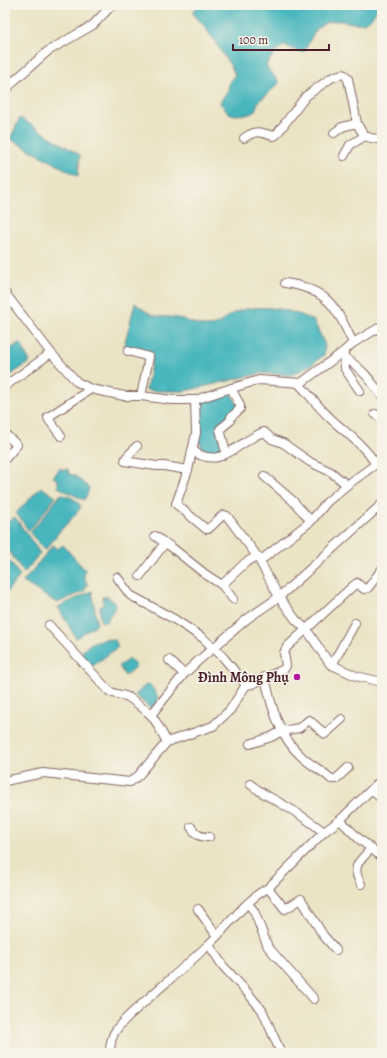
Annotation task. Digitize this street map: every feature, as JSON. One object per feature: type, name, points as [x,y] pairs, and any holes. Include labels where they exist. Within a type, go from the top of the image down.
[{"type":"street","points":[[5,91],[15,80],[48,51],[93,25],[112,5]]},
{"type":"street","points":[[244,138],[251,133],[259,131],[273,136],[276,135],[306,96],[331,78],[342,74],[348,79],[357,123],[365,136],[372,139],[382,139]]},
{"type":"street","points":[[334,133],[342,127],[357,123]]},
{"type":"street","points":[[344,156],[350,145],[365,136]]},
{"type":"street","points":[[285,283],[297,285],[328,300],[339,314],[353,343]]},
{"type":"street","points":[[5,293],[51,353],[77,382],[91,389],[124,396],[141,396],[172,400],[196,400],[259,380],[298,383],[305,381],[344,355],[353,343],[382,326]]},
{"type":"street","points":[[128,351],[149,357],[141,396]]},
{"type":"street","points":[[5,386],[51,353]]},
{"type":"street","points":[[344,355],[345,369],[360,391]]},
{"type":"street","points":[[344,355],[363,372],[382,396]]},
{"type":"street","points":[[222,585],[246,564],[258,558],[311,521],[327,502],[347,485],[379,463],[346,430],[330,418],[298,383]]},
{"type":"street","points":[[226,453],[220,429],[230,421],[231,417],[240,409],[240,405],[231,388]]},
{"type":"street","points":[[61,436],[48,420],[48,417],[91,389]]},
{"type":"street","points":[[196,400],[196,433],[188,470],[176,504],[206,529],[211,528],[221,516],[227,516],[258,558],[279,597],[296,620],[306,629],[332,665],[356,676],[382,682]]},
{"type":"street","points":[[192,450],[200,456],[215,457],[231,452],[258,434],[264,432],[272,440],[283,443],[310,462],[331,472],[347,485]]},
{"type":"street","points":[[5,434],[17,444],[5,459]]},
{"type":"street","points":[[137,446],[125,461],[188,470]]},
{"type":"street","points":[[264,476],[292,500],[311,521]]},
{"type":"street","points":[[151,715],[184,674],[221,640],[247,619],[279,597],[382,504]]},
{"type":"street","points":[[155,536],[222,585],[233,599]]},
{"type":"street","points":[[140,576],[165,543]]},
{"type":"street","points":[[5,780],[43,773],[130,782],[138,776],[167,742],[213,726],[230,710],[246,685],[252,684],[285,668],[285,650],[356,584],[364,589],[368,588],[382,569]]},
{"type":"street","points":[[117,577],[130,595],[195,632],[214,648],[246,685]]},
{"type":"street","points":[[332,665],[355,623]]},
{"type":"street","points":[[49,625],[109,691],[113,694],[126,696],[151,715],[167,742]]},
{"type":"street","points":[[169,660],[184,674]]},
{"type":"street","points":[[265,677],[271,703],[282,731],[291,746],[301,756],[331,779],[336,779],[348,768]]},
{"type":"street","points":[[250,744],[271,738],[282,731],[299,728],[309,720],[325,734],[342,719]]},
{"type":"street","points":[[110,1053],[112,1036],[125,1020],[209,944],[248,904],[268,888],[324,832],[340,820],[382,779]]},
{"type":"street","points":[[250,784],[261,793],[324,832]]},
{"type":"street","points":[[372,789],[382,800]]},
{"type":"street","points":[[340,820],[358,838],[382,857]]},
{"type":"street","points":[[191,827],[195,833],[201,837],[209,837]]},
{"type":"street","points":[[361,884],[356,875],[356,871],[360,861],[371,849]]},
{"type":"street","points":[[268,888],[285,909],[299,897],[323,935],[336,950]]},
{"type":"street","points":[[248,904],[254,911],[268,947],[314,999]]},
{"type":"street","points":[[198,909],[217,936]]},
{"type":"street","points":[[209,944],[223,966],[262,1010],[281,1053]]},
{"type":"water","points":[[199,5],[380,5],[372,17],[364,23],[358,24],[331,21],[325,23],[318,28],[304,52],[298,52],[285,45],[276,51],[266,65],[279,83],[258,102],[255,111],[250,114],[235,115],[229,113],[220,103],[227,91],[229,82],[235,75],[205,27],[192,12]]},
{"type":"water","points":[[20,118],[80,155],[78,176],[10,139]]},
{"type":"water","points":[[135,303],[153,315],[177,318],[206,326],[217,324],[234,313],[253,308],[274,308],[296,313],[314,321],[325,345],[324,355],[311,365],[291,375],[262,373],[185,391],[146,390],[153,354],[124,346]]},
{"type":"water","points":[[5,305],[11,311],[5,320]]},
{"type":"water","points":[[5,320],[9,323],[6,326],[9,328],[5,333]]},
{"type":"water","points":[[20,342],[30,362],[9,376],[5,372],[5,353]]},
{"type":"water","points":[[230,391],[239,408],[216,428],[224,450],[209,454],[204,453],[200,442],[198,442],[199,401]]},
{"type":"water","points":[[60,468],[63,470],[68,469],[69,474],[74,475],[89,488],[84,500],[58,487],[58,480],[53,477]]},
{"type":"water","points":[[41,487],[56,497],[29,531],[16,513]]},
{"type":"water","points":[[61,494],[75,500],[81,507],[45,550],[30,533]]},
{"type":"water","points":[[15,517],[40,553],[24,573],[5,546],[5,524]]},
{"type":"water","points":[[53,545],[58,549],[63,545],[85,570],[84,577],[88,586],[85,587],[85,591],[57,603],[23,582]]},
{"type":"water","points":[[5,554],[20,576],[5,594]]},
{"type":"water","points":[[92,591],[97,624],[76,638],[58,607]]},
{"type":"water","points":[[102,597],[108,597],[116,604],[106,622],[102,622],[100,619],[100,607],[103,605]]},
{"type":"water","points":[[107,639],[115,640],[118,647],[94,665],[90,666],[82,656],[82,652],[93,642]]},
{"type":"water","points":[[129,659],[136,666],[125,676],[119,666]]},
{"type":"water","points":[[148,683],[154,690],[158,697],[157,699],[159,700],[151,709],[135,695]]},
{"type":"place","name":"Đình Mông Phụ","points":[[297,677]]}]
